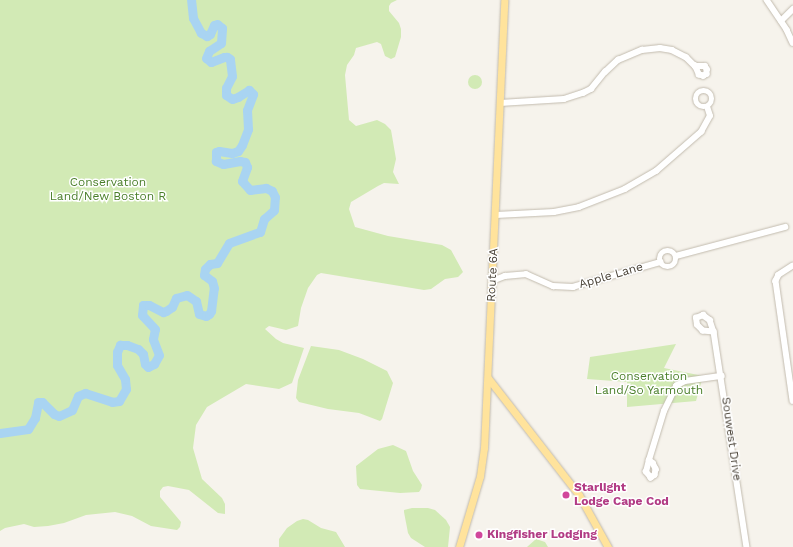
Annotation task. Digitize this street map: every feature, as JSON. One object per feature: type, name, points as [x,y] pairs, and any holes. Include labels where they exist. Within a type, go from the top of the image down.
[{"type":"main road","name":"Route 6A","points":[[460,547],[482,464],[486,432],[504,0]]},
{"type":"main road","points":[[488,378],[579,495],[608,547]]},
{"type":"street","points":[[767,0],[781,20],[793,43]]},
{"type":"street","points":[[781,20],[793,9]]},
{"type":"street","points":[[500,103],[558,99],[583,93],[591,89],[604,72],[618,60],[642,50],[660,48],[672,50],[686,57],[695,66]]},
{"type":"street","points":[[496,214],[554,212],[579,207],[626,189],[665,164],[701,132],[710,116],[707,106]]},
{"type":"street","name":"Apple Lane","points":[[676,256],[785,227]]},
{"type":"street","name":"Apple Lane","points":[[660,262],[660,257],[665,251],[670,251],[676,256]]},
{"type":"street","name":"Apple Lane","points":[[660,262],[664,266],[672,266],[676,261],[676,256]]},
{"type":"street","name":"Apple Lane","points":[[492,281],[505,276],[526,274],[553,286],[573,287],[660,262]]},
{"type":"street","points":[[793,266],[779,275],[776,284],[793,401]]},
{"type":"street","name":"Souwest Drive","points":[[714,332],[722,376],[747,547]]},
{"type":"street","points":[[649,460],[664,411],[676,386],[685,380],[722,376]]},
{"type":"green space","name":"Conservation Land/New Boston R","points":[[0,0],[397,0],[389,6],[389,11],[399,23],[401,29],[401,37],[395,57],[391,59],[385,56],[381,44],[377,42],[356,48],[354,55],[347,65],[345,75],[349,120],[356,126],[377,120],[385,124],[391,130],[396,159],[393,172],[399,184],[384,183],[378,186],[351,202],[349,209],[355,227],[388,236],[442,245],[451,250],[463,272],[458,277],[445,279],[431,289],[424,290],[321,273],[317,275],[308,288],[301,308],[298,326],[286,330],[269,326],[265,329],[283,343],[304,348],[292,383],[279,389],[246,384],[207,407],[196,425],[193,448],[202,479],[222,498],[225,504],[225,514],[218,513],[189,490],[168,486],[163,487],[160,491],[160,497],[181,522],[180,527],[177,530],[151,526],[132,516],[115,512],[86,515],[64,523],[48,526],[34,527],[24,524],[5,528],[0,531]]},
{"type":"green space","points":[[472,75],[478,75],[482,79],[482,85],[478,89],[472,89],[468,85],[468,79]]},
{"type":"green space","name":"Conservation Land/So Yarmouth","points":[[676,344],[664,368],[703,376],[696,401],[627,407],[627,382],[587,379],[590,357]]},
{"type":"green space","points":[[311,346],[339,350],[363,359],[387,371],[393,383],[382,419],[380,421],[359,413],[328,409],[299,402],[296,398],[298,380]]},
{"type":"green space","points":[[393,445],[406,451],[413,471],[422,485],[419,492],[400,493],[360,489],[357,485],[356,466],[378,449]]},
{"type":"green space","points":[[412,508],[428,508],[435,510],[446,520],[450,527],[448,547],[425,547],[411,538],[408,533],[404,510]]},
{"type":"green space","points":[[303,519],[308,520],[321,528],[336,532],[345,547],[279,547],[279,539],[287,528]]},
{"type":"green space","points":[[536,539],[545,542],[548,547],[527,547]]},
{"type":"waterway","points":[[0,433],[28,429],[35,418],[38,402],[42,402],[54,414],[59,416],[72,410],[78,396],[85,393],[112,402],[119,401],[126,389],[125,379],[117,365],[117,352],[120,345],[127,345],[138,349],[143,354],[145,364],[148,367],[154,364],[159,355],[153,339],[155,329],[142,315],[143,305],[149,305],[163,312],[172,307],[176,298],[187,295],[196,301],[199,314],[206,316],[209,314],[211,311],[214,288],[212,281],[204,275],[205,269],[210,264],[217,263],[229,243],[260,232],[264,219],[274,210],[275,197],[272,191],[266,188],[250,190],[242,181],[247,167],[245,162],[240,161],[223,164],[216,161],[216,152],[232,153],[238,151],[242,145],[248,129],[247,110],[253,94],[249,90],[232,99],[226,95],[226,88],[232,76],[230,59],[224,57],[211,62],[206,58],[209,51],[221,43],[222,28],[217,24],[214,25],[210,34],[207,36],[201,33],[193,18],[191,0]]},
{"type":"place","name":"Starlight Lodge Cape Cod","points":[[566,495]]},
{"type":"place","name":"Kingfisher Lodging","points":[[479,535]]}]
